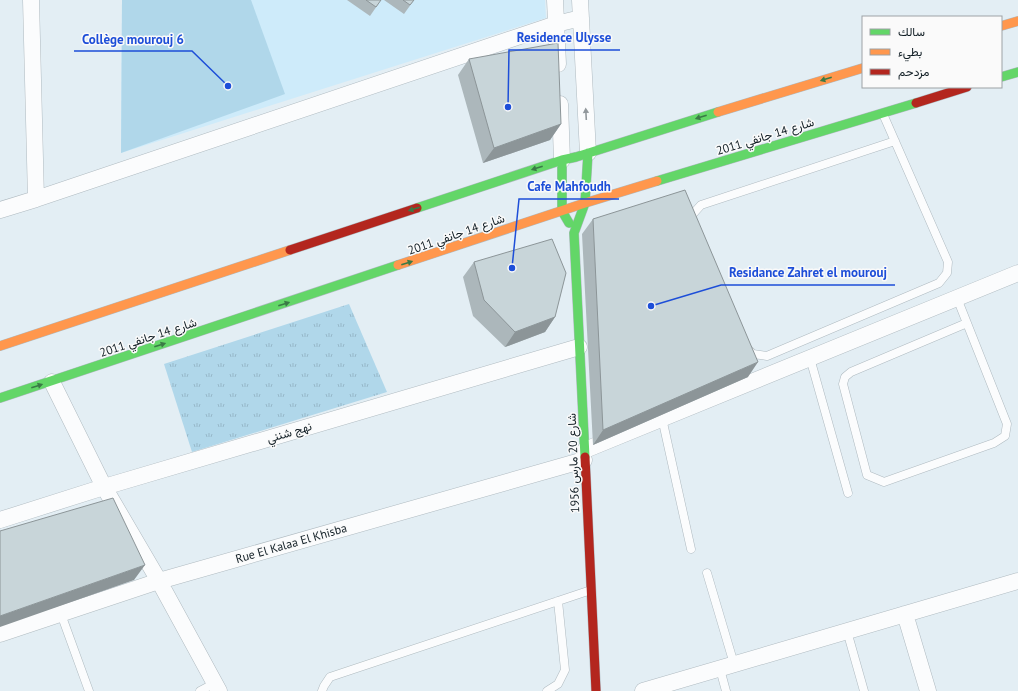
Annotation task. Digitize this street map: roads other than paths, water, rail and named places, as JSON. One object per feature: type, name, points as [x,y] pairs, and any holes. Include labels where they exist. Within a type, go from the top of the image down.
[{"type":"street","points":[[31,0],[36,199]]},
{"type":"street","points":[[555,0],[562,160],[562,211]]},
{"type":"street","points":[[580,0],[588,153]]},
{"type":"street","points":[[0,210],[556,24],[581,18]]},
{"type":"street","points":[[1002,26],[1018,21]]},
{"type":"street","points":[[0,346],[562,160],[862,68]]},
{"type":"street","points":[[1002,77],[1018,72]]},
{"type":"street","name":"شارع 14 جانفي 2011","points":[[0,398],[52,382],[585,203],[964,88]]},
{"type":"street","name":"شارع 20 مارس 1956","points":[[588,153],[585,203],[574,233],[596,691]]},
{"type":"street","name":"شارع 20 مارس 1956","points":[[562,211],[574,233]]},
{"type":"street","name":"Rue El Kalaa El Khisba","points":[[0,634],[159,581],[585,455],[662,418],[1018,273]]},
{"type":"street","name":"نهج شنني","points":[[0,520],[104,487],[579,347]]},
{"type":"street","points":[[52,382],[104,487],[159,581],[217,687]]},
{"type":"street","points":[[643,691],[1018,581]]},
{"type":"street","points":[[905,614],[928,691]]},
{"type":"lane","points":[[742,343],[753,354],[767,356],[939,284],[947,273],[948,262],[882,113]]},
{"type":"lane","points":[[695,231],[692,224],[692,215],[701,205],[895,141]]},
{"type":"lane","points":[[957,298],[967,323],[1007,424],[1005,436],[994,443],[884,482],[867,475],[843,384],[845,377],[851,372],[967,323]]},
{"type":"lane","points":[[810,358],[848,493]]},
{"type":"lane","points":[[662,418],[691,549]]},
{"type":"lane","points":[[707,573],[727,666],[726,691]]},
{"type":"lane","points":[[322,691],[330,677],[591,590]]},
{"type":"lane","points":[[547,691],[558,684],[565,670],[558,601]]},
{"type":"lane","points":[[61,614],[89,691]]},
{"type":"lane","points":[[847,631],[864,691]]},
{"type":"lane","points":[[200,691],[217,687]]},
{"type":"place","name":"Collège mourouj 6","points":[[228,86]]},
{"type":"place","name":"Residence Ulysse","points":[[508,107]]},
{"type":"place","name":"Cafe Mahfoudh","points":[[512,268]]},
{"type":"place","name":"Residance Zahret el mourouj","points":[[651,306]]}]
